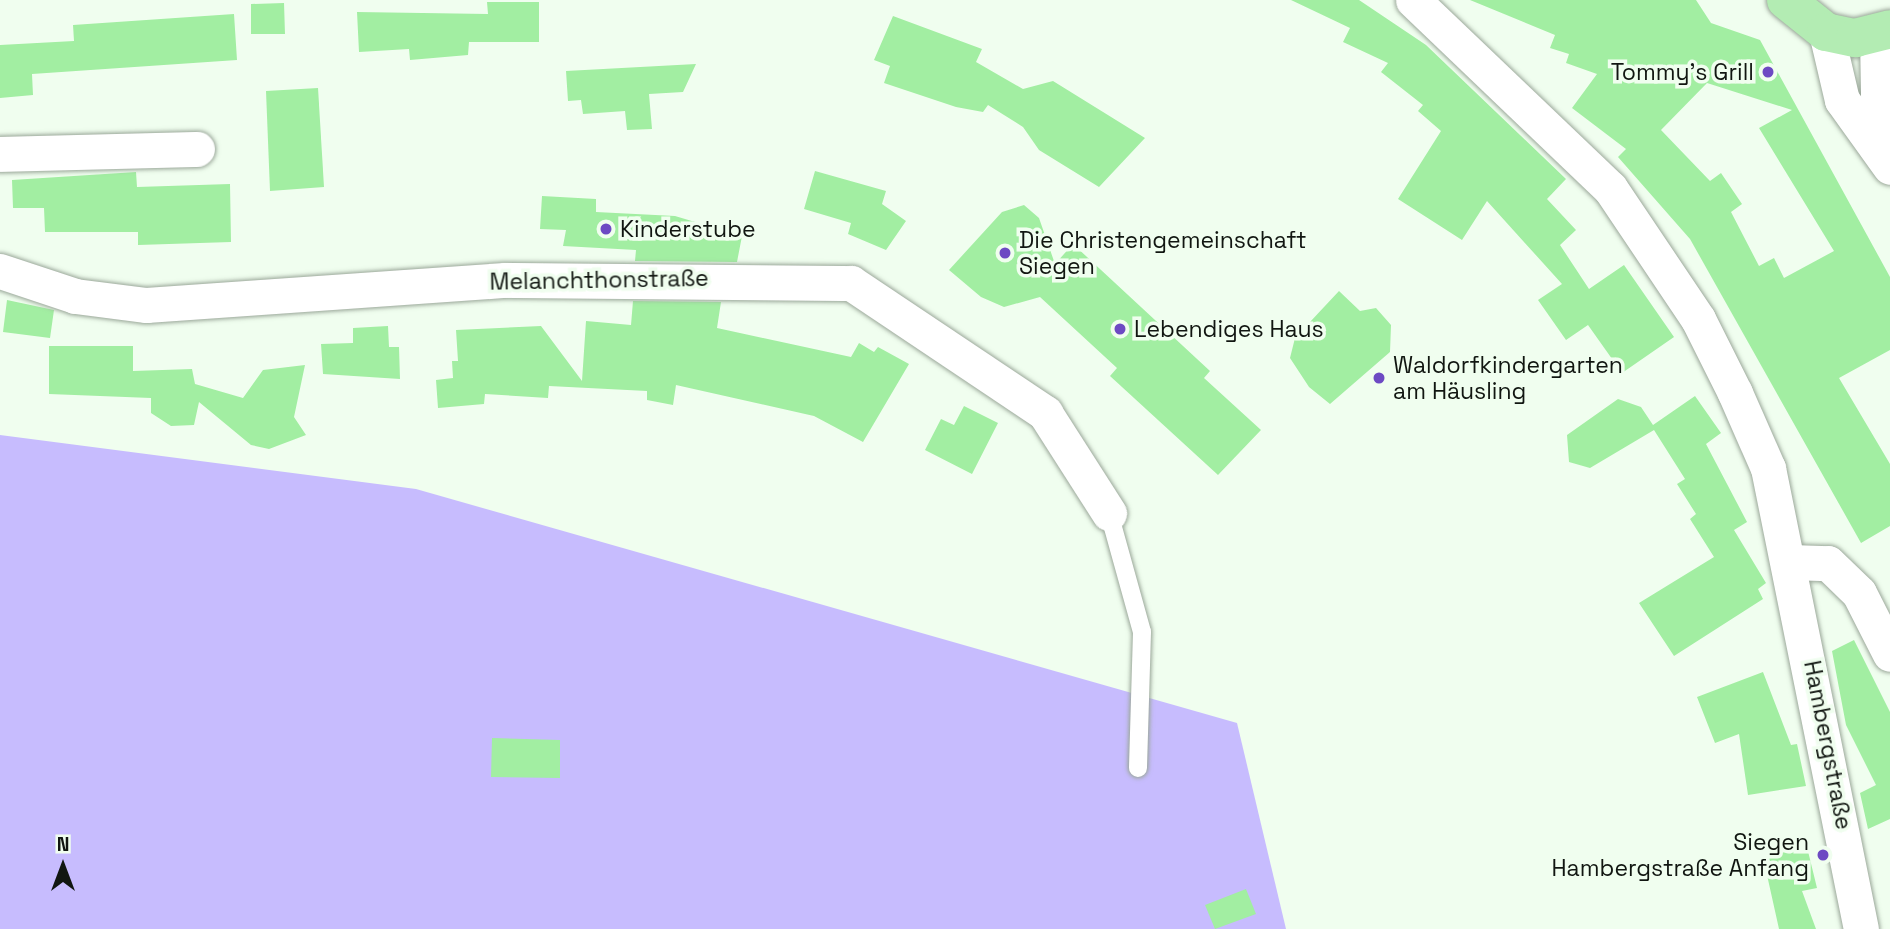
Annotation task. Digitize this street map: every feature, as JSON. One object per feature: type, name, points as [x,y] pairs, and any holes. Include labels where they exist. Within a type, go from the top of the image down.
[{"type":"main road","points":[[1786,0],[1826,32],[1884,32]]},
{"type":"street","name":"Hambergstraße","points":[[1413,0],[1610,188],[1698,319],[1768,468],[1790,562],[1861,929]]},
{"type":"street","points":[[1826,32],[1842,100],[1890,167]]},
{"type":"street","points":[[1884,32],[1878,94],[1890,130]]},
{"type":"street","points":[[0,155],[197,149]]},
{"type":"street","name":"Melanchthonstraße","points":[[0,271],[75,296],[146,305],[505,280],[851,283],[1045,413],[1109,513]]},
{"type":"street","points":[[1790,562],[1828,563],[1859,593],[1890,654]]},
{"type":"lane","points":[[1109,513],[1142,632],[1138,768]]},
{"type":"shaded area","points":[[0,435],[416,489],[1237,723],[1286,929],[0,929]]},
{"type":"building","points":[[1291,0],[1359,0],[1426,45],[1566,179],[1547,199],[1576,230],[1560,245],[1589,289],[1624,265],[1674,337],[1622,373],[1588,325],[1566,340],[1538,300],[1562,284],[1487,201],[1462,240],[1398,199],[1441,131],[1418,111],[1423,105],[1381,72],[1388,63],[1343,42],[1350,28]]},
{"type":"building","points":[[1470,0],[1696,0],[1711,23],[1760,40],[1890,277],[1890,350],[1839,378],[1890,464],[1890,526],[1861,543],[1690,239],[1618,157],[1626,149],[1572,108],[1597,74],[1566,63],[1569,54],[1550,48],[1555,35]],"holes":[[[1707,83],[1792,110],[1759,128],[1834,251],[1784,278],[1774,258],[1759,266],[1731,212],[1742,204],[1721,173],[1710,181],[1661,130]]]},
{"type":"building","points":[[487,2],[539,2],[539,42],[469,42],[468,55],[410,60],[409,49],[359,52],[357,12],[488,14]]},
{"type":"building","points":[[284,3],[285,34],[251,34],[251,4]]},
{"type":"building","points":[[234,14],[237,60],[32,74],[33,95],[0,98],[0,45],[74,41],[73,25]]},
{"type":"building","points":[[893,16],[982,49],[976,62],[1023,89],[1053,81],[1145,138],[1099,187],[1039,150],[1023,127],[988,105],[983,112],[956,107],[884,83],[890,66],[874,60]]},
{"type":"building","points":[[696,64],[683,92],[649,94],[652,129],[627,130],[625,111],[583,114],[581,100],[568,101],[566,71]]},
{"type":"building","points":[[318,88],[324,187],[270,191],[266,91]]},
{"type":"building","points":[[815,171],[886,191],[882,204],[906,221],[886,250],[848,234],[851,223],[804,209]]},
{"type":"building","points":[[136,172],[137,187],[230,184],[231,242],[138,245],[138,232],[45,232],[44,208],[13,208],[12,180]]},
{"type":"building","points":[[542,196],[596,199],[596,212],[675,216],[742,236],[737,262],[635,261],[636,250],[563,246],[566,230],[540,229]]},
{"type":"building","name":"Lebendiges Haus","points":[[1024,205],[1039,218],[1055,264],[1073,244],[1210,371],[1204,378],[1261,430],[1218,475],[1110,376],[1117,368],[1040,297],[1004,307],[981,297],[949,270],[1002,212]]},
{"type":"building","points":[[1339,291],[1360,311],[1376,308],[1391,325],[1390,352],[1330,404],[1309,387],[1290,358],[1295,338]]},
{"type":"building","points":[[7,300],[54,310],[50,338],[3,332]]},
{"type":"building","points":[[633,301],[721,302],[717,328],[851,357],[859,343],[874,352],[878,347],[909,364],[863,442],[814,416],[676,385],[673,405],[647,400],[647,391],[549,386],[548,398],[485,394],[484,404],[438,408],[436,380],[453,378],[452,361],[458,361],[456,330],[541,326],[582,381],[586,321],[631,325]]},
{"type":"building","points":[[388,326],[389,347],[399,347],[400,379],[323,374],[321,344],[353,343],[353,328]]},
{"type":"building","points":[[49,346],[133,346],[133,371],[192,369],[195,384],[243,398],[263,370],[305,365],[294,417],[306,435],[269,449],[251,445],[199,402],[194,425],[171,426],[151,413],[151,398],[49,394]]},
{"type":"building","points":[[1695,396],[1721,433],[1706,444],[1747,522],[1734,530],[1766,583],[1758,589],[1763,599],[1674,656],[1639,603],[1714,557],[1690,519],[1696,514],[1677,484],[1685,479],[1654,430],[1590,468],[1569,462],[1567,435],[1618,399],[1641,407],[1653,425]]},
{"type":"building","points":[[964,406],[998,423],[972,474],[925,450],[941,419],[954,425]]},
{"type":"building","points":[[1854,640],[1890,712],[1890,819],[1868,829],[1860,793],[1876,785],[1846,725],[1832,651]]},
{"type":"building","points":[[1763,672],[1791,745],[1797,744],[1806,786],[1748,795],[1739,734],[1715,743],[1697,697]]},
{"type":"building","points":[[492,738],[560,740],[560,778],[491,777]]},
{"type":"building","points":[[1807,847],[1817,888],[1802,891],[1816,929],[1779,929],[1763,857]]},
{"type":"building","points":[[1246,889],[1256,914],[1215,929],[1205,905]]},
{"type":"place","name":"Tommy's Grill","points":[[1768,72]]},
{"type":"place","name":"Kinderstube","points":[[606,229]]},
{"type":"place","name":"Die Christengemeinschaft Siegen","points":[[1005,253]]},
{"type":"place","name":"Lebendiges Haus","points":[[1120,329]]},
{"type":"place","name":"Waldorfkindergarten am Häusling","points":[[1379,378]]},
{"type":"place","name":"Siegen Hambergstraße Anfang","points":[[1823,855]]}]
